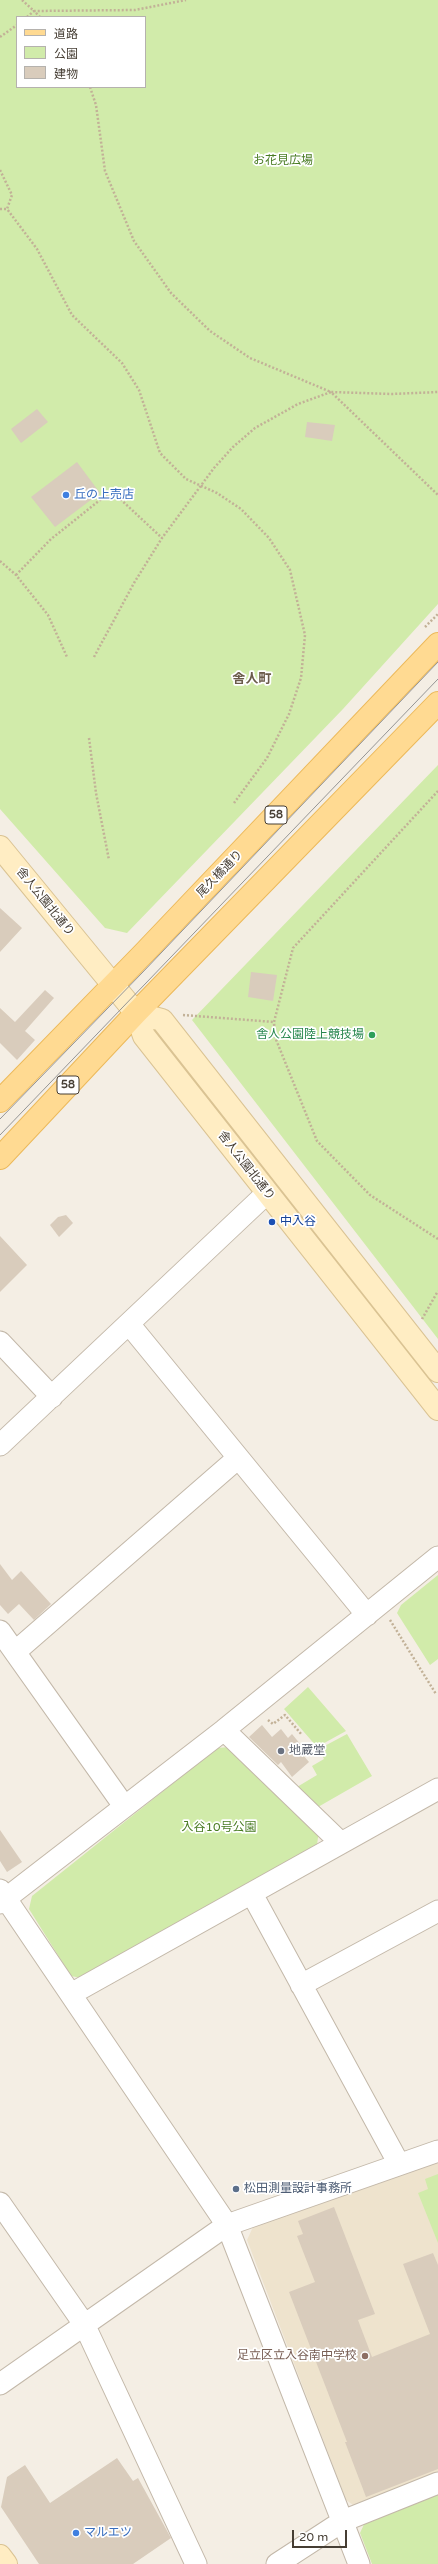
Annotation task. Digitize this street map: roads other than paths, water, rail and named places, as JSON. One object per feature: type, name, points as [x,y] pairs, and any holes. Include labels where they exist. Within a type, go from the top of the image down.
[{"type":"main road","name":"尾久橋通り","points":[[0,1101],[113,985],[438,644]]},
{"type":"main road","name":"58","points":[[0,1158],[136,1013],[438,703]]},
{"type":"street","name":"舎人公園北通り","points":[[0,847],[136,1013],[144,1036],[438,1409]]},
{"type":"street","name":"舎人公園北通り","points":[[136,1013],[162,1020],[438,1371]]},
{"type":"street","points":[[0,1445],[267,1193]]},
{"type":"street","points":[[129,1324],[238,1458],[377,1615]]},
{"type":"street","points":[[0,1342],[52,1397]]},
{"type":"street","points":[[15,1652],[238,1458]]},
{"type":"street","points":[[359,2564],[227,2226],[71,1994],[2,1897],[377,1615],[438,1557]]},
{"type":"street","points":[[0,1630],[124,1806]]},
{"type":"street","points":[[224,1730],[341,1843]]},
{"type":"street","points":[[71,1994],[341,1843],[436,1795]]},
{"type":"street","points":[[252,1894],[399,2164]]},
{"type":"street","points":[[301,1985],[438,1911]]},
{"type":"street","points":[[0,2384],[84,2324],[227,2226],[438,2150]]},
{"type":"street","points":[[0,2203],[84,2324],[196,2564]]},
{"type":"street","points":[[277,2564],[343,2520],[438,2483]]},
{"type":"street","points":[[0,2556],[6,2564]]},
{"type":"tram line","points":[[0,1119],[142,973],[438,662]]},
{"type":"tram line","points":[[0,1135],[438,679]]},
{"type":"place","name":"丘の上売店","points":[[66,495]]},
{"type":"place","name":"舎人公園陸上競技場","points":[[372,1035]]},
{"type":"place","name":"中入谷","points":[[272,1222]]},
{"type":"place","name":"地蔵堂","points":[[281,1751]]},
{"type":"place","name":"松田測量設計事務所","points":[[236,2189]]},
{"type":"place","name":"足立区立入谷南中学校","points":[[365,2356]]},
{"type":"place","name":"マルエツ","points":[[76,2533]]},
{"type":"district","name":"舎人町","points":[[252,680]]},
{"type":"park label","name":"お花見広場","points":[[283,161]]},
{"type":"park label","name":"入谷10号公園","points":[[219,1828]]}]
